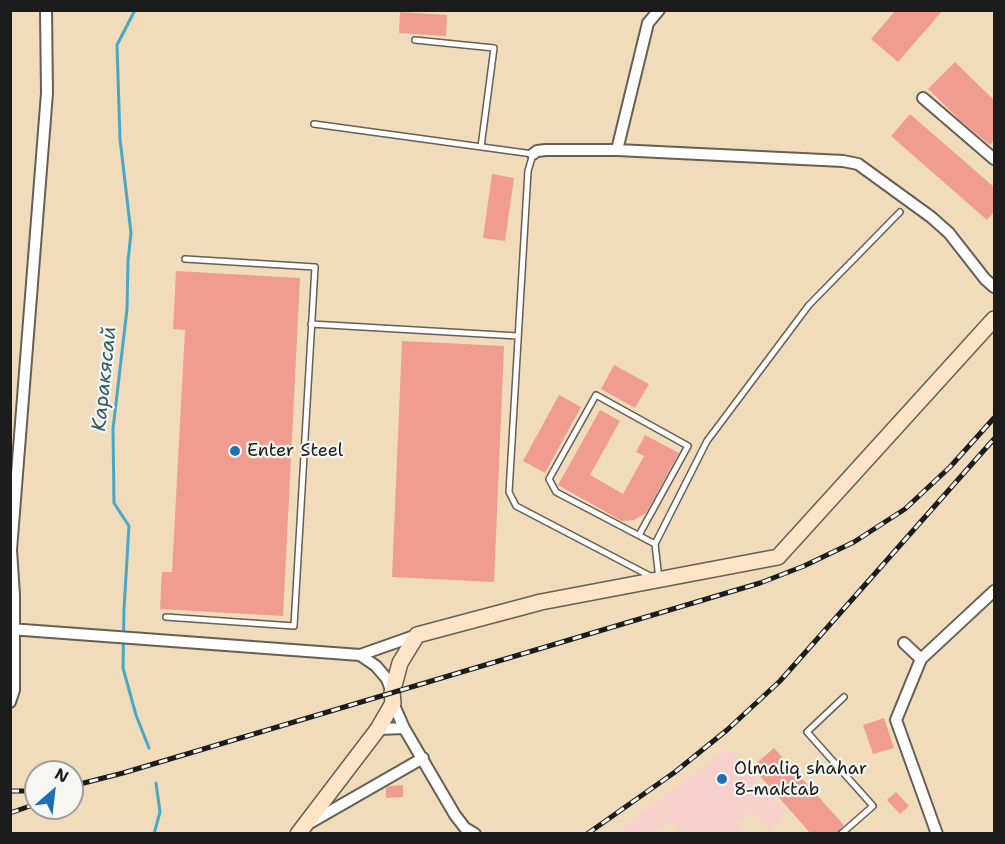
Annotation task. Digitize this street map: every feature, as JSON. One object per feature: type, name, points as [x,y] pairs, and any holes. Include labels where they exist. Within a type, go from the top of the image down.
[{"type":"street","points":[[10,702],[14,690],[12,629],[14,595],[11,550],[47,93],[46,10]]},
{"type":"street","points":[[617,150],[648,23],[659,10]]},
{"type":"street","points":[[922,98],[994,159]]},
{"type":"street","points":[[533,154],[546,150],[617,150],[843,161],[858,164],[931,217],[949,233],[994,287]]},
{"type":"street","points":[[12,629],[360,655],[417,635],[541,602],[778,557],[994,319]]},
{"type":"street","points":[[937,834],[896,720],[921,658],[994,591]]},
{"type":"street","points":[[300,830],[378,729],[393,698],[400,663],[417,635]]},
{"type":"street","points":[[904,643],[921,658]]},
{"type":"street","points":[[360,655],[376,666],[387,679],[404,728],[455,815],[465,828],[476,834]]},
{"type":"street","points":[[378,729],[404,728]]},
{"type":"street","points":[[300,830],[423,758]]},
{"type":"lane","points":[[415,40],[494,48],[481,147]]},
{"type":"lane","points":[[314,124],[533,154],[528,171],[509,492],[516,506],[659,580]]},
{"type":"lane","points":[[659,580],[656,544],[707,441],[809,305],[900,212]]},
{"type":"lane","points":[[166,617],[294,626],[315,267],[185,259]]},
{"type":"lane","points":[[311,324],[518,336]]},
{"type":"lane","points":[[639,535],[688,446],[596,395],[549,478],[556,492],[656,544]]},
{"type":"lane","points":[[841,834],[873,806],[807,732],[844,697]]},
{"type":"shaded area","name":"Olmaliq shahar 8-maktab","points":[[728,748],[786,814],[769,831],[752,810],[736,823],[745,833],[680,833],[670,821],[653,833],[617,833]]},
{"type":"building","points":[[896,10],[943,10],[898,62],[871,39]]},
{"type":"building","points":[[400,12],[447,15],[446,36],[399,33]]},
{"type":"building","points":[[955,62],[994,100],[994,140],[990,145],[928,89]]},
{"type":"building","points":[[910,114],[994,187],[994,212],[987,220],[891,136]]},
{"type":"building","points":[[492,174],[514,178],[505,241],[483,238]]},
{"type":"building","name":"Enter Steel","points":[[176,271],[300,278],[283,616],[160,609],[162,572],[172,572],[185,330],[173,329]]},
{"type":"building","points":[[402,341],[504,346],[494,582],[392,577]]},
{"type":"building","points":[[614,365],[649,384],[635,408],[601,389]]},
{"type":"building","points":[[559,395],[581,407],[545,473],[523,461]]},
{"type":"building","points":[[600,410],[620,421],[590,475],[623,494],[644,456],[636,452],[645,435],[679,453],[646,513],[634,520],[622,521],[558,485]]},
{"type":"building","points":[[884,718],[894,748],[873,754],[863,725]]},
{"type":"building","points":[[774,748],[844,825],[836,834],[811,834],[752,767]]},
{"type":"building","points":[[403,785],[403,797],[386,798],[386,788]]},
{"type":"building","points":[[896,792],[909,806],[900,814],[887,800]]},
{"type":"waterway","name":"Каракясай","points":[[135,10],[117,45],[120,139],[131,233],[127,309],[113,429],[114,503],[129,526],[123,668],[136,715],[149,748]]},
{"type":"waterway","name":"Каракясай","points":[[154,834],[160,812],[156,783]]},
{"type":"railway","points":[[84,783],[760,583],[804,566],[854,542],[905,509],[950,467],[994,418]]},
{"type":"railway","points":[[587,834],[675,772],[727,730],[780,681],[994,439]]},
{"type":"railway","points":[[10,791],[24,791]]},
{"type":"railway","points":[[10,813],[24,808]]},
{"type":"place","name":"Enter Steel","points":[[235,451]]},
{"type":"place","name":"Olmaliq shahar 8-maktab","points":[[722,779]]}]
